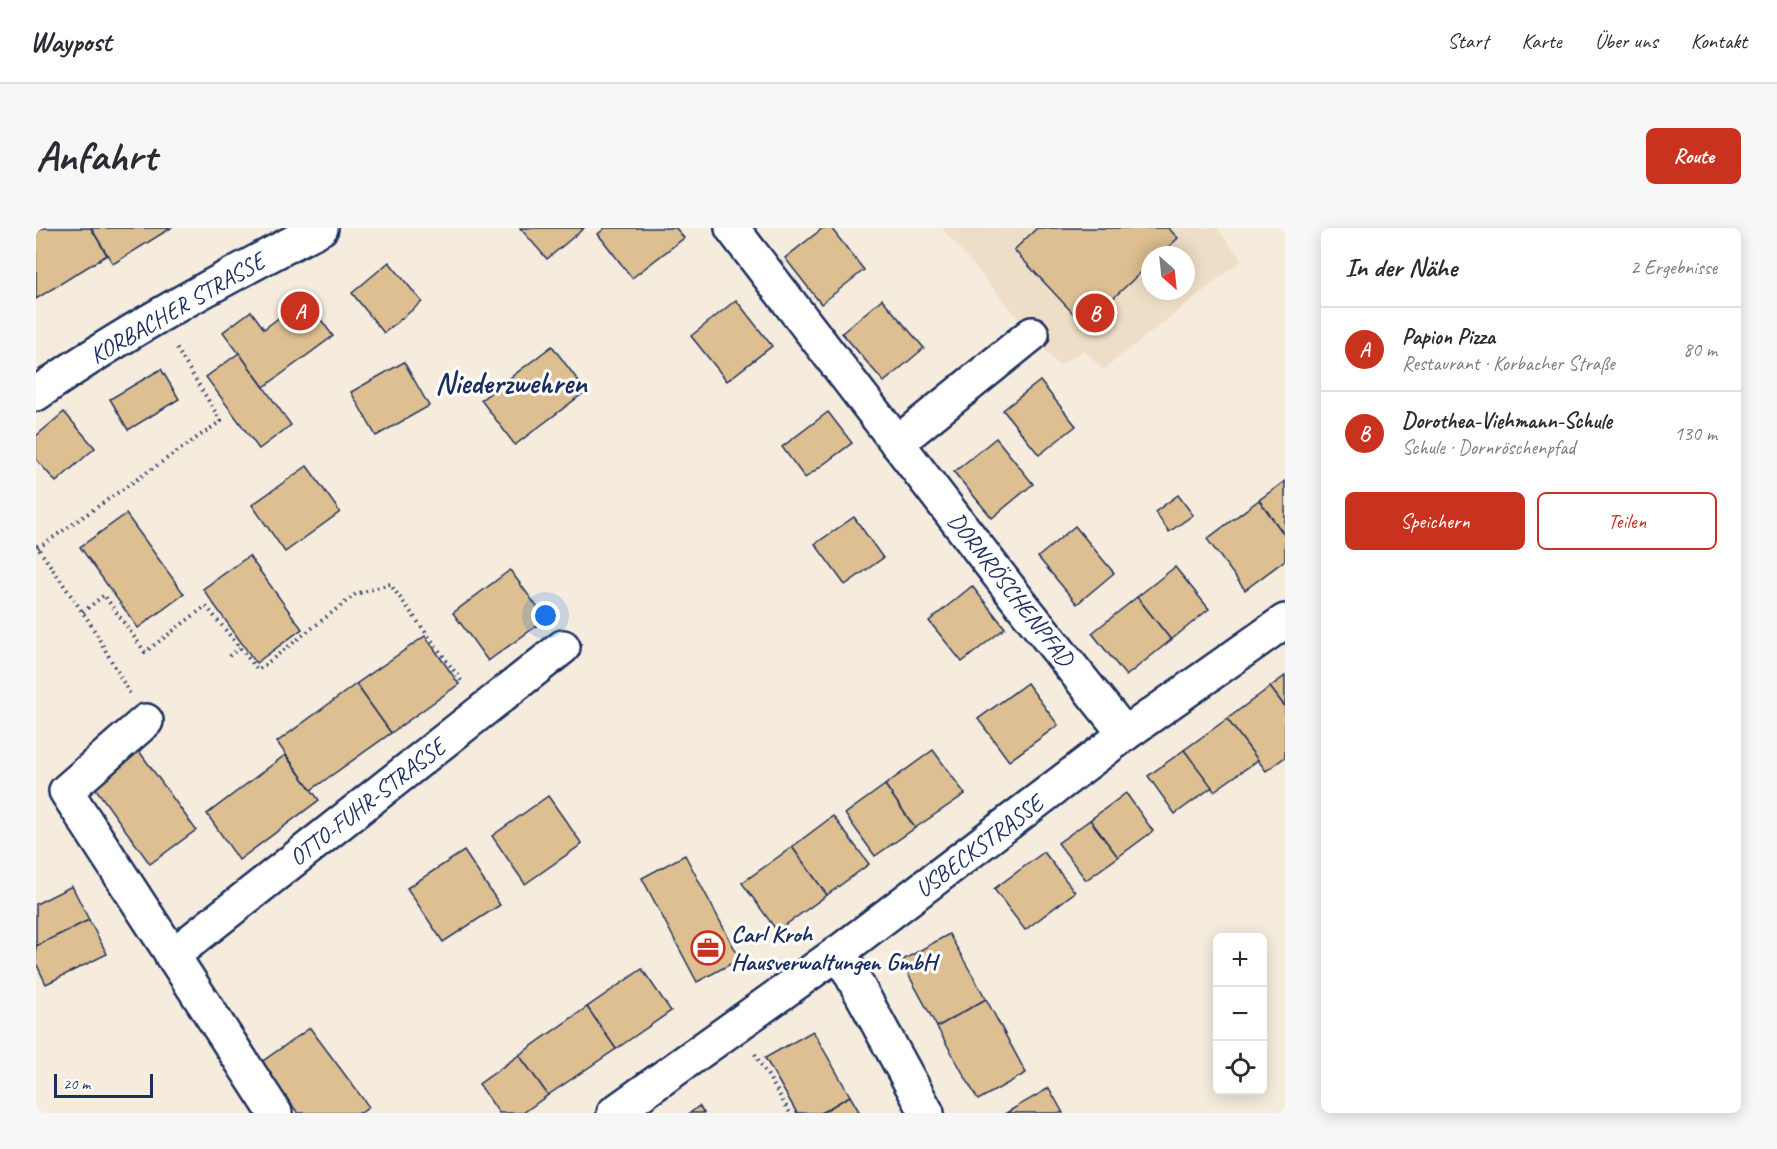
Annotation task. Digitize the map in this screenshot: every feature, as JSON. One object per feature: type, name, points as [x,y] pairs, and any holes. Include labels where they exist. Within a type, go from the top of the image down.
[{"type":"street","name":"KORBACHER STRASSE","points":[[36,393],[82,361],[156,316],[321,228]]},
{"type":"street","name":"DORNRÖSCHENPFAD","points":[[732,228],[1125,734]]},
{"type":"street","points":[[897,443],[1032,334]]},
{"type":"street","name":"USBECKSTRASSE","points":[[614,1113],[839,952],[1125,734],[1285,621]]},
{"type":"street","name":"OTTO-FUHR-STRASSE","points":[[172,956],[563,647]]},
{"type":"street","points":[[146,721],[66,791],[275,1113]]},
{"type":"street","points":[[839,952],[927,1113]]},
{"type":"path","points":[[146,721],[83,612],[37,546],[221,421],[156,316]]},
{"type":"path","points":[[83,612],[104,595],[145,652],[206,606],[258,670],[356,594],[390,584],[483,711]]},
{"type":"path","points":[[229,656],[240,648]]},
{"type":"path","points":[[737,1025],[790,1113]]},
{"type":"shaded area","points":[[942,228],[1217,228],[1242,260],[1195,297],[1195,246],[1141,246],[1141,300],[1191,300],[1103,370],[1084,350],[1059,366]]},
{"type":"building","points":[[43,228],[91,228],[107,255],[36,299],[36,232]]},
{"type":"building","points":[[91,228],[171,228],[113,264]]},
{"type":"building","points":[[520,228],[584,228],[547,259]]},
{"type":"building","points":[[605,228],[676,228],[684,238],[632,278],[598,234]]},
{"type":"building","points":[[823,228],[831,228],[864,270],[821,304],[785,258]]},
{"type":"building","points":[[1037,228],[1168,228],[1178,238],[1170,246],[1141,246],[1141,272],[1084,325],[1014,250]]},
{"type":"building","points":[[389,262],[422,302],[384,333],[352,293]]},
{"type":"building","points":[[305,298],[333,336],[264,387],[223,332],[251,311],[264,329]]},
{"type":"building","points":[[882,299],[924,348],[884,382],[842,333]]},
{"type":"building","points":[[736,300],[772,346],[727,381],[691,336]]},
{"type":"building","points":[[552,346],[586,391],[515,445],[481,400]]},
{"type":"building","points":[[239,353],[291,425],[259,449],[206,377]]},
{"type":"building","points":[[404,362],[429,406],[376,436],[351,392]]},
{"type":"building","points":[[161,369],[179,399],[128,430],[110,399]]},
{"type":"building","points":[[1040,381],[1076,426],[1039,455],[1003,410]]},
{"type":"building","points":[[64,412],[95,448],[56,482],[36,459],[36,436]]},
{"type":"building","points":[[828,412],[852,443],[805,478],[782,447]]},
{"type":"building","points":[[996,438],[1033,484],[992,518],[954,472]]},
{"type":"building","points":[[307,466],[340,512],[285,552],[252,505]]},
{"type":"building","points":[[1285,481],[1285,536],[1259,500]]},
{"type":"building","points":[[1178,495],[1193,515],[1169,532],[1155,512]]},
{"type":"building","points":[[1259,500],[1285,536],[1285,560],[1245,590],[1207,539]]},
{"type":"building","points":[[126,514],[184,594],[138,628],[80,547]]},
{"type":"building","points":[[854,517],[883,558],[845,585],[815,544]]},
{"type":"building","points":[[1075,526],[1114,573],[1077,604],[1038,557]]},
{"type":"building","points":[[249,556],[302,629],[256,663],[203,589]]},
{"type":"building","points":[[1175,567],[1209,609],[1171,640],[1137,597]]},
{"type":"building","points":[[510,570],[546,619],[488,661],[453,613]]},
{"type":"building","points":[[972,586],[1005,628],[962,662],[929,621]]},
{"type":"building","points":[[1137,597],[1171,640],[1126,676],[1092,633]]},
{"type":"building","points":[[425,636],[459,684],[391,733],[356,684]]},
{"type":"building","points":[[1285,676],[1285,707],[1270,687]]},
{"type":"building","points":[[1027,683],[1058,725],[1009,761],[978,719]]},
{"type":"building","points":[[356,684],[391,733],[311,790],[277,742]]},
{"type":"building","points":[[1270,687],[1285,707],[1285,757],[1266,771],[1227,719]]},
{"type":"building","points":[[1227,719],[1258,760],[1214,791],[1184,750]]},
{"type":"building","points":[[933,750],[965,794],[915,828],[885,785]]},
{"type":"building","points":[[1184,750],[1212,787],[1175,814],[1148,776]]},
{"type":"building","points":[[139,751],[196,830],[150,864],[93,785]]},
{"type":"building","points":[[285,755],[319,800],[239,860],[207,814]]},
{"type":"building","points":[[885,785],[915,828],[875,856],[845,814]]},
{"type":"building","points":[[1126,793],[1153,831],[1118,857],[1090,820]]},
{"type":"building","points":[[548,796],[582,844],[525,884],[492,836]]},
{"type":"building","points":[[833,816],[869,864],[827,895],[792,847]]},
{"type":"building","points":[[1090,820],[1118,857],[1086,880],[1058,843]]},
{"type":"building","points":[[792,847],[827,895],[777,931],[742,883]]},
{"type":"building","points":[[464,851],[500,905],[443,942],[407,888]]},
{"type":"building","points":[[1044,852],[1075,892],[1025,930],[994,889]]},
{"type":"building","points":[[685,855],[740,959],[697,982],[642,878]]},
{"type":"building","points":[[72,886],[89,920],[36,946],[36,904]]},
{"type":"building","points":[[89,920],[107,954],[46,984],[36,963],[36,946]]},
{"type":"building","points":[[949,934],[986,999],[937,1027],[901,961]]},
{"type":"building","points":[[642,969],[671,1011],[616,1049],[587,1007]]},
{"type":"building","points":[[986,999],[1026,1073],[978,1100],[937,1027]]},
{"type":"building","points":[[587,1007],[616,1049],[548,1095],[519,1055]]},
{"type":"building","points":[[310,1028],[369,1107],[361,1113],[298,1113],[260,1063]]},
{"type":"building","points":[[813,1031],[850,1096],[821,1113],[797,1113],[765,1058]]},
{"type":"building","points":[[519,1055],[548,1095],[523,1113],[499,1113],[479,1084]]},
{"type":"building","points":[[1049,1088],[1063,1113],[1006,1113]]},
{"type":"building","points":[[850,1096],[860,1113],[821,1113]]},
{"type":"building","points":[[699,1106],[704,1113],[690,1113]]},
{"type":"place","name":"Papion Pizza","points":[[300,311]]},
{"type":"place","name":"Dorothea-Viehmann-Schule","points":[[1095,313]]},
{"type":"place","name":"Carl Kroh Hausverwaltungen GmbH","points":[[708,948]]},
{"type":"district","name":"Niederzwehren","points":[[511,383]]}]
